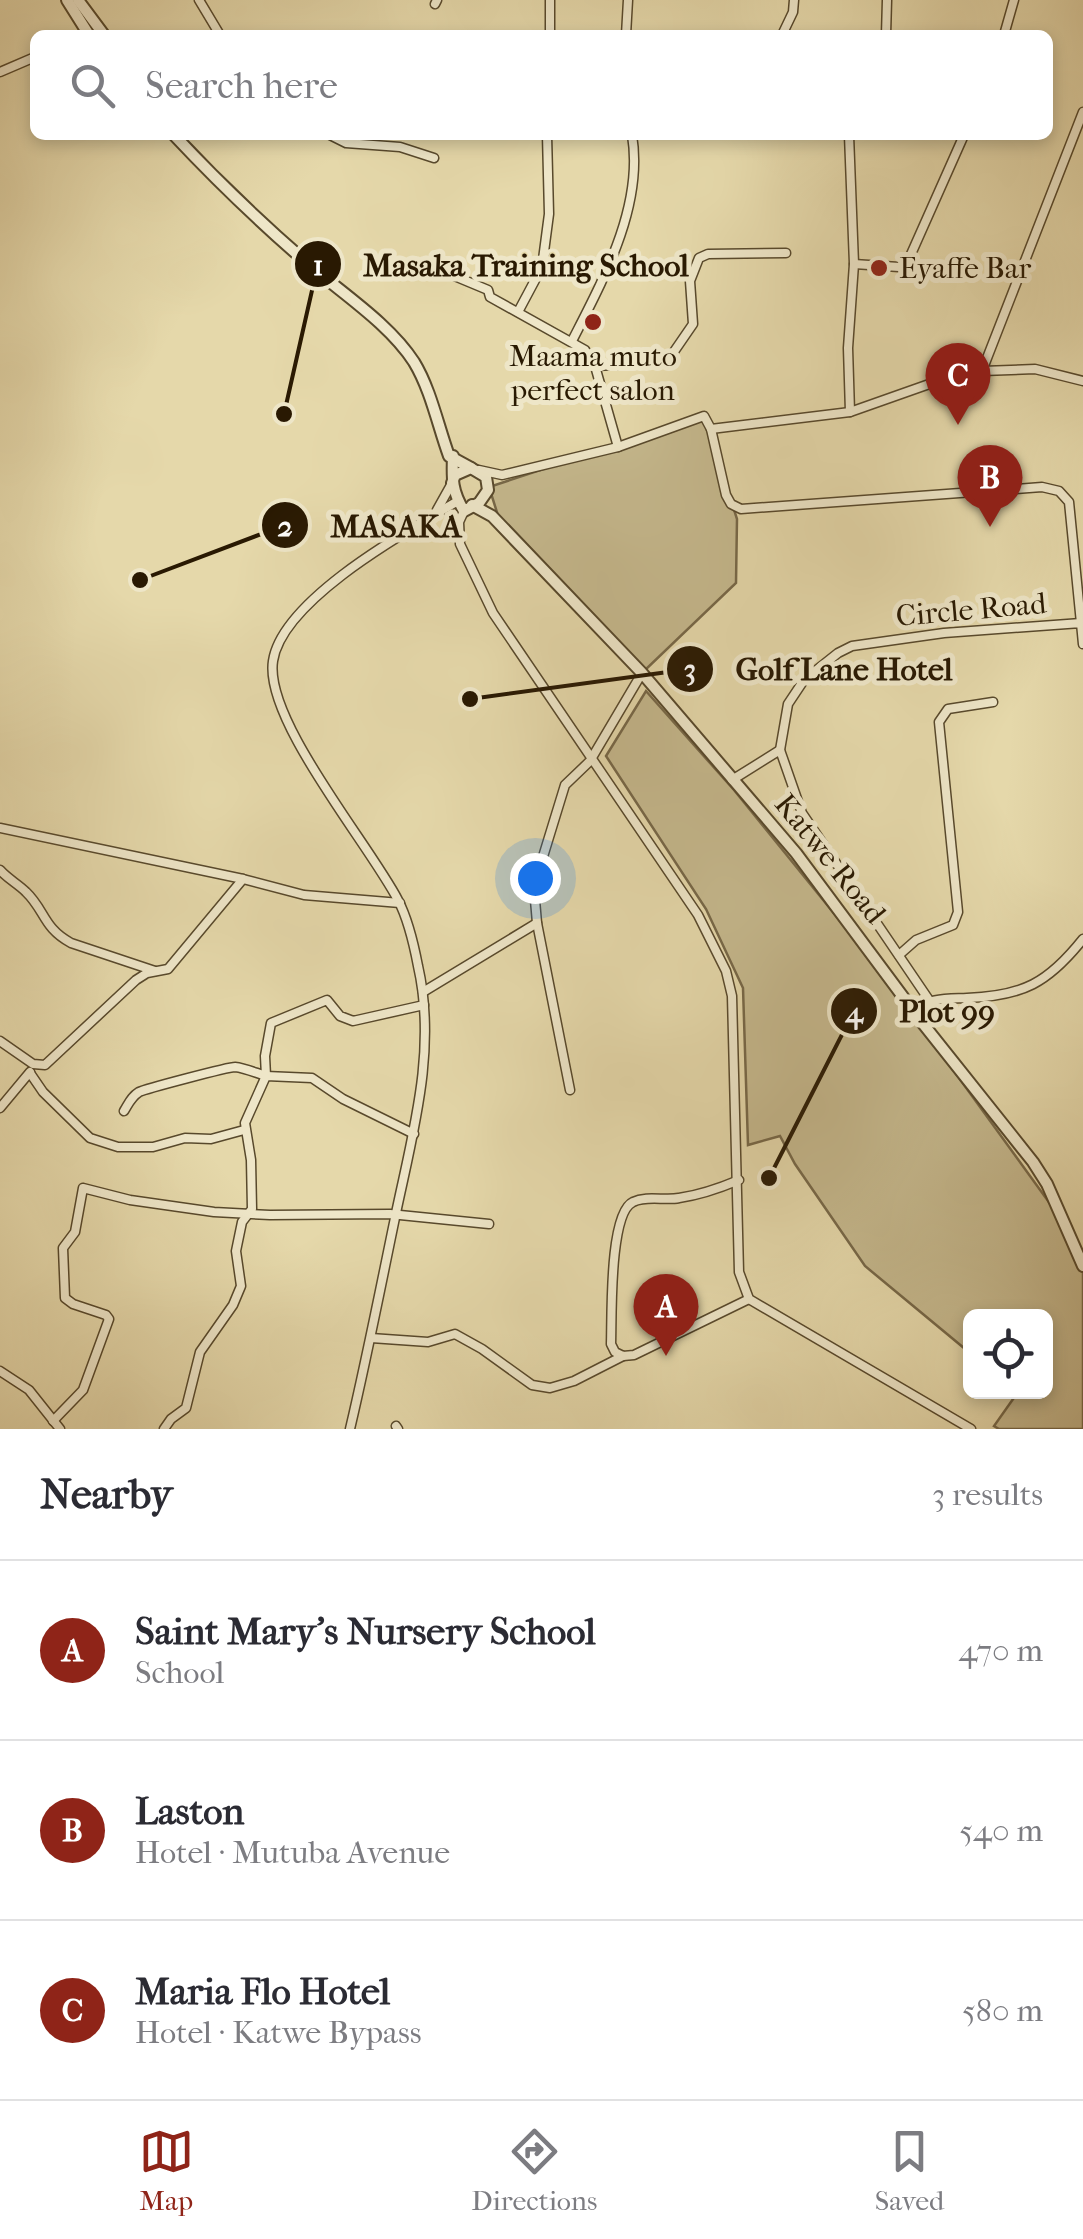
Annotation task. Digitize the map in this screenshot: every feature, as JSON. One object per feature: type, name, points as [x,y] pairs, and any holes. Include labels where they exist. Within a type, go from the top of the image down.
[{"type":"street","points":[[68,0],[85,29]]},
{"type":"street","points":[[78,0],[85,29]]},
{"type":"street","points":[[199,0],[217,30]]},
{"type":"street","points":[[550,0],[550,30]]},
{"type":"street","points":[[626,30],[628,0]]},
{"type":"street","points":[[785,30],[794,12],[794,0]]},
{"type":"street","points":[[886,30],[887,0]]},
{"type":"street","points":[[1005,30],[1014,0]]},
{"type":"street","points":[[0,72],[30,59]]},
{"type":"street","points":[[982,371],[1083,112]]},
{"type":"street","points":[[179,140],[255,216],[392,336],[422,378],[449,456],[502,476],[618,447],[704,416],[711,429],[726,495],[731,504],[741,509],[1042,487],[1059,491],[1069,502],[1081,624]]},
{"type":"street","points":[[340,140],[400,147],[434,158]]},
{"type":"street","points":[[518,312],[542,267],[549,214],[548,140]]},
{"type":"street","points":[[572,342],[601,284],[628,208],[636,176],[632,140]]},
{"type":"street","points":[[849,140],[854,264],[848,348],[850,412]]},
{"type":"street","points":[[854,264],[899,266],[908,260],[962,140]]},
{"type":"street","points":[[595,366],[655,363],[671,356],[693,324],[690,281],[699,258],[708,254],[786,253]]},
{"type":"street","points":[[428,265],[485,288],[490,297],[585,350],[595,366],[618,447]]},
{"type":"street","points":[[711,429],[850,412],[936,382],[982,371],[1034,369],[1083,381]]},
{"type":"street","points":[[453,456],[452,484],[465,506],[458,532],[493,613],[698,915],[726,971],[732,996],[739,1272],[750,1299],[971,1429]]},
{"type":"street","points":[[435,514],[455,475],[475,469]]},
{"type":"street","points":[[475,469],[488,489],[492,516]]},
{"type":"street","points":[[350,1429],[414,1134],[426,1048],[424,992],[400,903],[285,720],[277,702],[272,662],[292,619],[316,596],[435,514],[479,503],[502,476]]},
{"type":"street","name":"Katwe Road","points":[[465,506],[492,516],[642,673],[796,853],[1033,1162],[1048,1184],[1083,1266]]},
{"type":"street","name":"Circle Road","points":[[780,750],[788,704],[804,680],[852,646],[944,633],[1081,624],[1083,644]]},
{"type":"street","points":[[570,1090],[537,923],[538,873],[554,812],[572,776],[590,760],[642,673]]},
{"type":"street","points":[[899,954],[916,940],[953,925],[958,912],[939,722],[948,708],[993,702]]},
{"type":"street","points":[[732,780],[780,750],[802,813],[929,1000]]},
{"type":"street","points":[[0,828],[304,895],[400,903]]},
{"type":"street","points":[[0,870],[28,892],[44,921],[71,944],[159,972]]},
{"type":"street","points":[[0,1108],[33,1069],[46,1065],[136,980],[147,973],[168,969],[243,879]]},
{"type":"street","points":[[424,992],[537,923]]},
{"type":"street","points":[[912,1009],[929,1000],[1025,990],[1053,972],[1083,939]]},
{"type":"street","points":[[164,1429],[186,1408],[200,1352],[241,1286],[236,1251],[242,1222],[252,1209],[251,1160],[244,1130],[264,1080],[271,1023],[327,1000],[340,1016],[353,1021],[424,1005]]},
{"type":"street","points":[[0,1041],[33,1069],[43,1092],[90,1138],[118,1147],[153,1147],[185,1138],[211,1140],[244,1130]]},
{"type":"street","points":[[124,1111],[133,1096],[147,1088],[234,1067],[264,1080],[312,1078],[343,1099],[414,1134]]},
{"type":"street","points":[[624,1356],[615,1352],[611,1344],[619,1219],[624,1209],[633,1202],[690,1196],[739,1180]]},
{"type":"street","points":[[53,1421],[88,1382],[108,1319],[106,1314],[65,1298],[63,1248],[75,1232],[83,1188],[130,1200],[248,1214],[396,1215],[489,1224]]},
{"type":"street","points":[[371,1338],[428,1342],[455,1334],[532,1385],[550,1388],[574,1381],[750,1299]]},
{"type":"street","points":[[0,1370],[30,1390],[60,1429]]},
{"type":"shaded area","points":[[704,416],[737,519],[736,583],[642,673],[501,525],[489,487]]},
{"type":"shaded area","points":[[646,691],[734,790],[888,980],[1064,1223],[1083,1268],[1083,1429],[994,1426],[1013,1399],[1053,1399],[1053,1309],[963,1309],[963,1347],[865,1266],[780,1136],[748,1145],[743,988],[706,909],[606,756]]},
{"type":"place","name":"Eyaffe Bar","points":[[879,268]]},
{"type":"place","name":"Maama muto perfect salon","points":[[593,322]]},
{"type":"place","name":"Masaka Training School","points":[[284,414]]},
{"type":"place","name":"Maria Flo Hotel","points":[[958,425]]},
{"type":"place","name":"Laston","points":[[990,527]]},
{"type":"place","name":"MASAKA","points":[[140,580]]},
{"type":"place","name":"Golf Lane Hotel","points":[[470,699]]},
{"type":"place","name":"Plot 99","points":[[769,1178]]},
{"type":"place","name":"Saint Mary's Nursery School","points":[[666,1356]]}]
